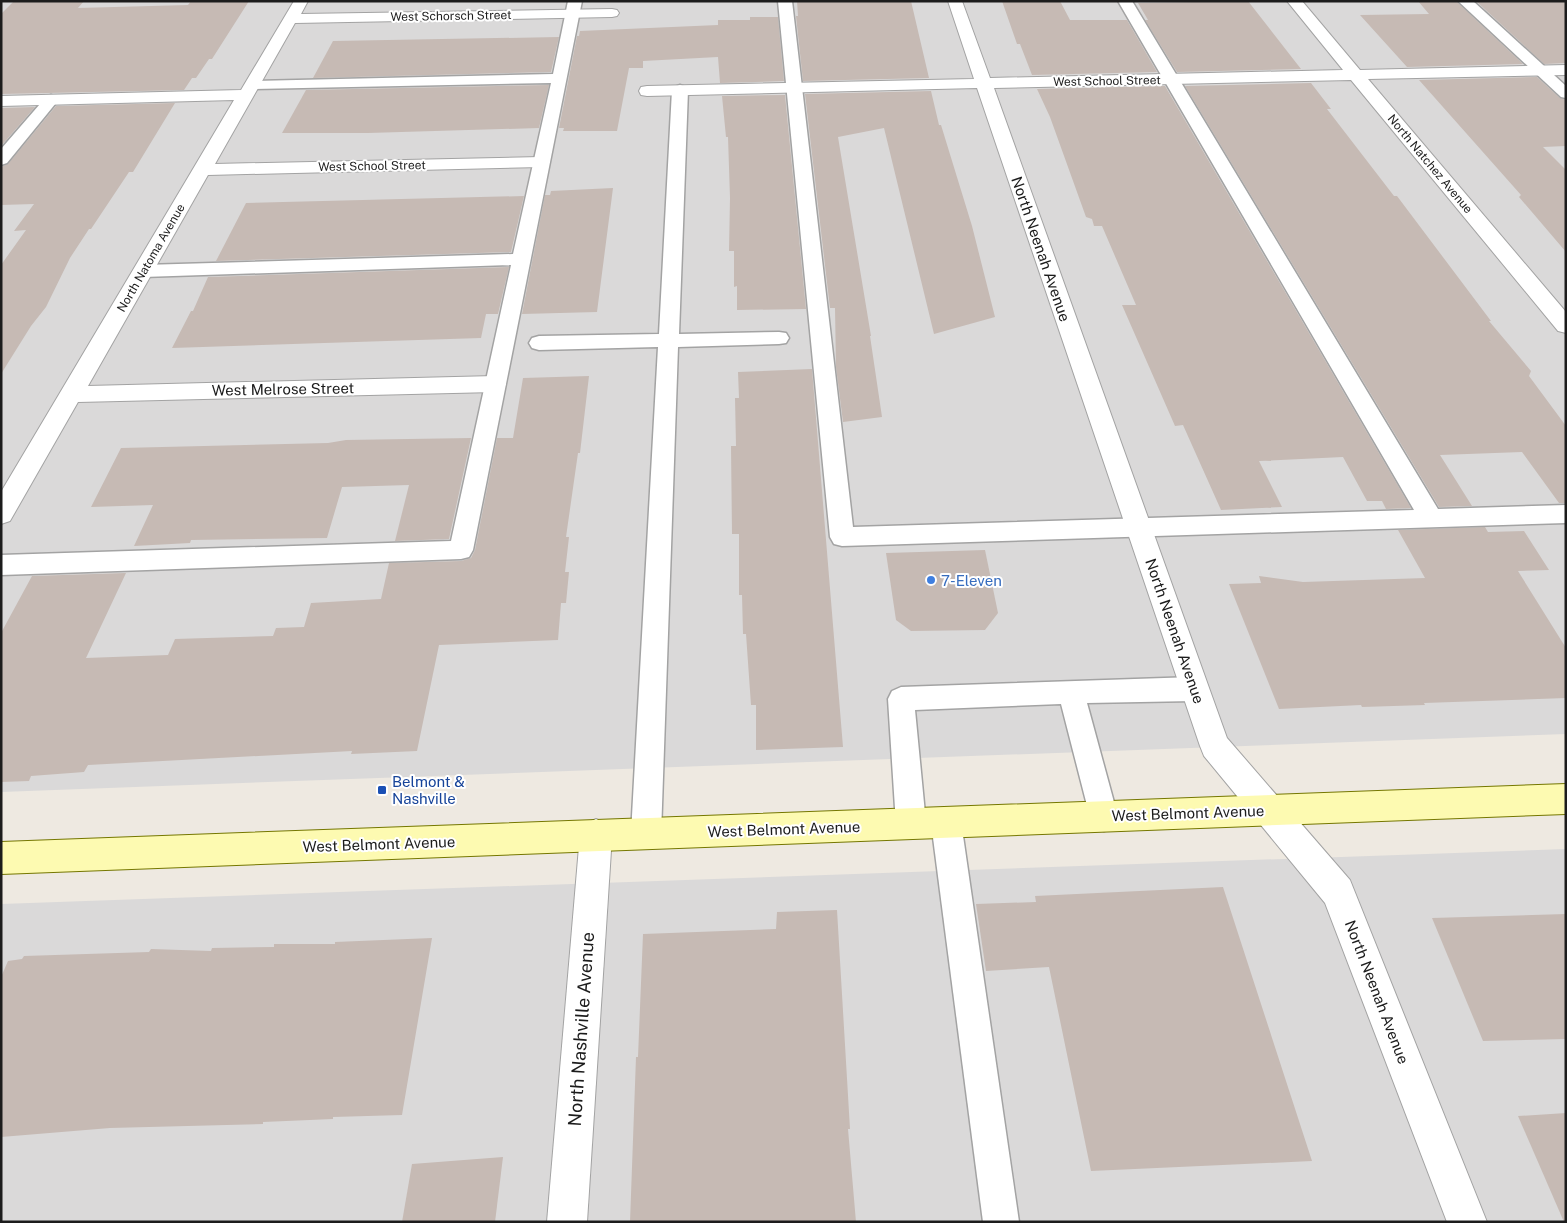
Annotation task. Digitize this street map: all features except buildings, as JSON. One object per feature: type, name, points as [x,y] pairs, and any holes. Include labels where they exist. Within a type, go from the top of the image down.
[{"type":"main road","name":"West Belmont Avenue","points":[[1,858],[1566,799]]},
{"type":"street","name":"North Natoma Avenue","points":[[1,514],[301,1]]},
{"type":"street","name":"North Neenah Avenue","points":[[955,1],[1215,746],[1338,892],[1467,1222]]},
{"type":"street","name":"North Natchez Avenue","points":[[1294,1],[1566,326]]},
{"type":"street","name":"West Schorsch Street","points":[[291,19],[573,7],[612,13]]},
{"type":"street","name":"West School Street","points":[[647,91],[1566,70]]},
{"type":"street","points":[[1,101],[249,90]]},
{"type":"street","name":"West School Street","points":[[202,170],[541,162]]},
{"type":"street","name":"West Melrose Street","points":[[71,394],[495,384]]},
{"type":"street","name":"North Nashville Avenue","points":[[567,1222],[596,835]]},
{"type":"lane","points":[[785,1],[842,537],[1566,514]]},
{"type":"lane","points":[[1124,1],[1431,518]]},
{"type":"lane","points":[[1465,1],[1566,94]]},
{"type":"lane","points":[[1,565],[461,550],[573,7]]},
{"type":"lane","points":[[249,90],[559,78]]},
{"type":"lane","points":[[646,834],[680,90]]},
{"type":"lane","points":[[1,160],[51,100]]},
{"type":"lane","points":[[143,271],[521,259]]},
{"type":"lane","points":[[539,343],[779,338]]},
{"type":"lane","points":[[911,824],[901,699],[1194,689]]},
{"type":"lane","points":[[1071,692],[1104,817]]},
{"type":"lane","points":[[946,822],[1001,1222]]},
{"type":"shaded area","points":[[1,1],[1566,1],[1566,734],[1,792]]},
{"type":"shaded area","points":[[1566,849],[1566,1222],[1,1222],[1,904]]},
{"type":"place","name":"7-Eleven","points":[[931,580]]},
{"type":"place","name":"Belmont & Nashville","points":[[382,790]]}]
